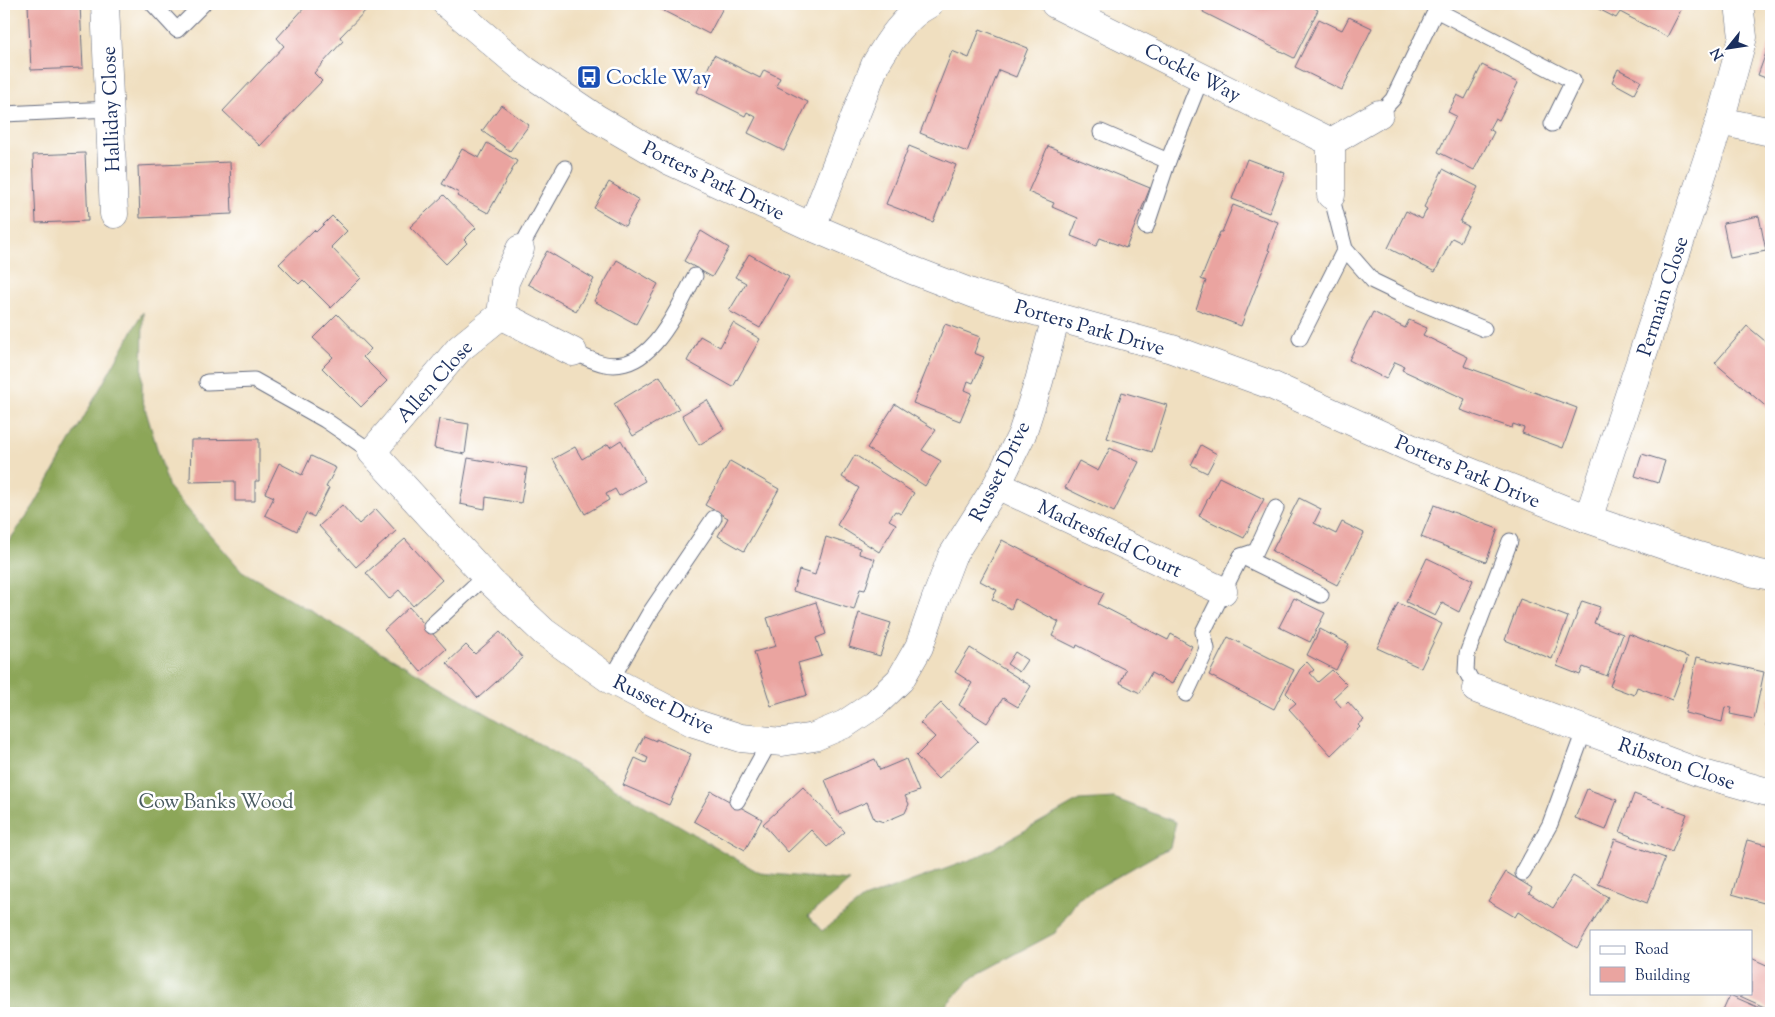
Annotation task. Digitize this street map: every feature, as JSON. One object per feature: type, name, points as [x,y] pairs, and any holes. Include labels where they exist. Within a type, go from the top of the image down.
[{"type":"street","name":"Halliday Close","points":[[105,4],[114,214]]},
{"type":"street","name":"Porters Park Drive","points":[[447,4],[525,70],[596,118],[668,160],[812,227],[912,270],[977,295],[1172,349],[1271,385],[1415,450],[1588,520],[1672,548],[1771,576]]},
{"type":"street","points":[[812,227],[875,65],[903,23],[929,4]]},
{"type":"street","name":"Cockle Way","points":[[1054,4],[1202,76],[1331,142]]},
{"type":"street","name":"Permain Close","points":[[1588,520],[1720,122],[1743,37],[1739,4]]},
{"type":"street","points":[[1331,195],[1331,142],[1379,114]]},
{"type":"street","points":[[1720,122],[1771,132]]},
{"type":"street","points":[[520,249],[505,282],[501,315],[572,352]]},
{"type":"street","name":"Allen Close","points":[[372,452],[459,349],[501,315]]},
{"type":"street","name":"Russet Drive","points":[[372,452],[485,576],[544,632],[612,680],[694,724],[741,738],[782,742],[814,737],[846,724],[875,704],[900,680],[919,647],[952,556],[997,485],[1022,434],[1039,381],[1056,317]]},
{"type":"street","name":"Madresfield Court","points":[[997,485],[1223,591]]},
{"type":"street","name":"Ribston Close","points":[[1476,689],[1700,773],[1771,793]]},
{"type":"lane","points":[[153,4],[177,30],[203,4]]},
{"type":"lane","points":[[1379,114],[1393,99],[1436,10],[1573,81],[1552,124]]},
{"type":"lane","points":[[1146,227],[1168,161],[1202,76]]},
{"type":"lane","points":[[4,114],[110,109]]},
{"type":"lane","points":[[1101,132],[1168,161]]},
{"type":"lane","points":[[520,249],[565,168]]},
{"type":"lane","points":[[1331,195],[1345,250],[1372,281],[1484,328]]},
{"type":"lane","points":[[1300,338],[1345,250]]},
{"type":"lane","points":[[572,352],[606,364],[626,364],[644,355],[665,330],[695,276]]},
{"type":"lane","points":[[207,382],[254,380],[325,420],[372,452]]},
{"type":"lane","points":[[1186,694],[1207,649],[1203,632],[1241,556],[1256,551],[1276,508]]},
{"type":"lane","points":[[612,680],[649,614],[714,518]]},
{"type":"lane","points":[[1476,689],[1466,671],[1467,654],[1510,541]]},
{"type":"lane","points":[[1241,556],[1322,595]]},
{"type":"lane","points":[[431,626],[485,576]]},
{"type":"lane","points":[[1523,873],[1550,824],[1584,731]]},
{"type":"lane","points":[[737,801],[770,741]]},
{"type":"green space","name":"Cow Banks Wood","points":[[143,312],[142,398],[169,488],[242,571],[760,873],[850,881],[808,916],[822,931],[863,899],[978,857],[1079,800],[1114,798],[1176,822],[1170,847],[1078,899],[1055,933],[974,976],[938,1013],[4,1013],[4,548],[35,504]]},
{"type":"building","points":[[28,4],[80,4],[83,68],[31,70]]},
{"type":"building","points":[[304,4],[372,4],[340,37],[343,41],[314,73],[322,81],[260,146],[223,111],[284,46],[277,38],[306,6]]},
{"type":"building","points":[[650,4],[725,4],[709,34]]},
{"type":"building","points":[[1207,4],[1307,4],[1318,10],[1294,58],[1203,12]]},
{"type":"building","points":[[1589,4],[1684,4],[1667,37],[1620,12],[1616,18]]},
{"type":"building","points":[[1349,17],[1372,28],[1342,90],[1295,67],[1319,19],[1342,30]]},
{"type":"building","points":[[980,29],[1028,48],[1016,77],[999,70],[967,152],[920,133],[952,51],[969,58]]},
{"type":"building","points":[[1771,39],[1771,80],[1758,75]]},
{"type":"building","points":[[714,55],[760,78],[764,70],[780,78],[776,86],[808,102],[784,151],[748,133],[756,117],[747,112],[745,116],[697,92]]},
{"type":"building","points":[[1482,65],[1518,83],[1499,120],[1495,118],[1489,129],[1494,132],[1474,170],[1438,152],[1456,116],[1448,112],[1457,95],[1465,99]]},
{"type":"building","points":[[1618,69],[1641,81],[1634,94],[1612,82]]},
{"type":"building","points":[[501,105],[529,125],[510,151],[482,131]]},
{"type":"building","points":[[487,143],[517,161],[488,213],[457,196],[459,193],[442,184],[462,149],[479,158]]},
{"type":"building","points":[[909,146],[956,165],[933,222],[886,204]]},
{"type":"building","points":[[1048,146],[1150,188],[1126,248],[1100,238],[1096,246],[1071,236],[1078,218],[1052,207],[1054,203],[1028,192]]},
{"type":"building","points":[[85,153],[88,221],[36,223],[33,155]]},
{"type":"building","points":[[1247,159],[1285,173],[1269,213],[1232,199]]},
{"type":"building","points":[[230,162],[232,214],[140,218],[138,166]]},
{"type":"building","points":[[1443,169],[1478,187],[1460,222],[1468,226],[1460,242],[1452,238],[1435,272],[1388,248],[1406,211],[1422,219],[1427,209],[1424,207]]},
{"type":"building","points":[[609,182],[639,200],[625,226],[594,208]]},
{"type":"building","points":[[444,195],[476,228],[464,240],[467,243],[446,264],[410,227]]},
{"type":"building","points":[[1233,205],[1278,222],[1268,250],[1270,251],[1241,326],[1196,309],[1206,281],[1201,279]]},
{"type":"building","points":[[332,216],[347,231],[331,247],[361,278],[331,308],[303,280],[299,284],[279,264],[314,230],[316,232]]},
{"type":"building","points":[[1759,216],[1766,251],[1730,258],[1723,223]]},
{"type":"building","points":[[701,231],[729,248],[712,277],[684,261]]},
{"type":"building","points":[[547,251],[594,279],[576,311],[528,284]]},
{"type":"building","points":[[749,254],[789,277],[760,328],[729,311],[746,283],[735,277]]},
{"type":"building","points":[[617,260],[658,284],[636,324],[594,301]]},
{"type":"building","points":[[1373,312],[1405,328],[1409,320],[1427,328],[1423,335],[1468,357],[1464,366],[1577,408],[1563,448],[1522,433],[1524,428],[1513,424],[1512,428],[1460,410],[1465,399],[1402,370],[1404,366],[1395,362],[1386,379],[1349,360]]},
{"type":"building","points":[[337,314],[371,349],[363,357],[387,381],[361,407],[322,368],[333,357],[313,338]]},
{"type":"building","points":[[733,323],[760,339],[733,387],[687,361],[700,336],[720,347]]},
{"type":"building","points":[[945,324],[980,337],[974,353],[984,357],[973,383],[968,381],[965,390],[972,393],[960,421],[913,403]]},
{"type":"building","points":[[1747,326],[1771,346],[1770,410],[1715,363]]},
{"type":"building","points":[[660,376],[679,409],[633,436],[614,404]]},
{"type":"building","points":[[1122,392],[1167,405],[1152,452],[1107,438]]},
{"type":"building","points":[[707,400],[724,429],[699,445],[682,415]]},
{"type":"building","points":[[895,404],[936,430],[922,450],[941,461],[925,486],[867,448]]},
{"type":"building","points":[[439,419],[469,424],[465,454],[434,448]]},
{"type":"building","points":[[259,439],[259,481],[255,481],[255,501],[235,501],[235,481],[190,482],[191,440]]},
{"type":"building","points":[[621,440],[645,481],[619,496],[615,489],[606,494],[609,500],[585,514],[553,459],[575,447],[582,459],[608,444],[610,447]]},
{"type":"building","points":[[1201,445],[1217,454],[1207,473],[1191,465]]},
{"type":"building","points":[[1110,448],[1139,462],[1114,512],[1065,488],[1079,461],[1098,471]]},
{"type":"building","points":[[1642,454],[1665,461],[1658,483],[1635,476]]},
{"type":"building","points":[[855,455],[914,493],[901,514],[895,511],[889,520],[896,524],[879,552],[837,525],[859,488],[842,477]]},
{"type":"building","points":[[311,456],[336,468],[326,487],[329,488],[314,517],[306,513],[297,531],[265,515],[274,497],[265,493],[279,463],[302,475]]},
{"type":"building","points":[[468,458],[527,468],[521,503],[486,497],[485,509],[460,504]]},
{"type":"building","points":[[730,461],[779,489],[744,551],[718,536],[728,518],[705,505]]},
{"type":"building","points":[[1219,477],[1264,499],[1244,538],[1199,516]]},
{"type":"building","points":[[1299,498],[1321,509],[1314,523],[1336,534],[1342,522],[1364,533],[1337,585],[1272,551]]},
{"type":"building","points":[[342,505],[359,524],[376,509],[396,531],[356,567],[319,526]]},
{"type":"building","points":[[1434,505],[1498,529],[1486,562],[1421,537]]},
{"type":"building","points":[[826,537],[860,548],[859,554],[875,559],[865,590],[860,589],[854,610],[793,591],[799,570],[815,575]]},
{"type":"building","points":[[405,539],[442,580],[413,606],[399,590],[389,599],[366,573]]},
{"type":"building","points":[[1002,540],[1104,593],[1098,604],[1168,640],[1171,634],[1192,646],[1172,684],[1151,673],[1140,693],[1120,683],[1126,670],[1077,645],[1076,648],[1052,636],[1059,622],[1015,599],[1011,609],[992,599],[997,590],[980,581]]},
{"type":"building","points":[[1427,558],[1473,580],[1459,612],[1442,603],[1435,616],[1406,602]]},
{"type":"building","points":[[1294,598],[1325,613],[1310,642],[1279,627]]},
{"type":"building","points":[[1520,599],[1568,617],[1552,659],[1505,640]]},
{"type":"building","points":[[1582,601],[1600,607],[1594,623],[1623,634],[1607,676],[1583,667],[1580,675],[1557,666]]},
{"type":"building","points":[[816,602],[826,634],[816,638],[822,656],[798,663],[807,695],[771,706],[754,652],[776,646],[767,618]]},
{"type":"building","points":[[1398,603],[1442,624],[1421,668],[1377,648]]},
{"type":"building","points":[[409,607],[446,649],[421,672],[384,630]]},
{"type":"building","points":[[859,613],[891,623],[880,656],[849,647]]},
{"type":"building","points":[[1320,629],[1349,644],[1336,670],[1307,655]]},
{"type":"building","points":[[500,632],[523,658],[478,698],[447,663],[466,645],[475,654]]},
{"type":"building","points":[[1629,634],[1688,657],[1672,700],[1637,687],[1634,695],[1610,686]]},
{"type":"building","points":[[1228,637],[1294,670],[1274,709],[1209,675]]},
{"type":"building","points":[[970,648],[1031,686],[1018,707],[1003,698],[987,723],[959,705],[972,683],[955,672]]},
{"type":"building","points":[[1015,652],[1027,660],[1019,672],[1007,664]]},
{"type":"building","points":[[1697,657],[1764,672],[1754,719],[1730,714],[1732,708],[1725,707],[1722,722],[1685,713]]},
{"type":"building","points":[[1307,662],[1314,670],[1310,673],[1318,682],[1332,670],[1347,685],[1333,698],[1342,708],[1348,702],[1364,720],[1358,725],[1360,727],[1331,755],[1289,709],[1296,703],[1286,693],[1300,669]]},
{"type":"building","points":[[1771,698],[1771,727],[1766,726]]},
{"type":"building","points":[[941,703],[978,741],[938,779],[916,756],[935,737],[920,723]]},
{"type":"building","points":[[644,736],[691,754],[669,805],[623,785],[635,758],[646,763],[648,758],[636,752]]},
{"type":"building","points":[[875,759],[880,770],[906,759],[919,791],[905,796],[909,804],[905,813],[884,822],[874,819],[867,802],[839,814],[825,780]]},
{"type":"building","points":[[803,787],[845,832],[827,847],[811,830],[788,852],[763,824]]},
{"type":"building","points":[[1587,789],[1617,800],[1606,830],[1575,818]]},
{"type":"building","points":[[711,791],[762,819],[745,850],[694,821]]},
{"type":"building","points":[[1634,794],[1687,814],[1672,852],[1620,832]]},
{"type":"building","points":[[1615,839],[1665,858],[1647,903],[1598,884]]},
{"type":"building","points":[[1747,840],[1771,846],[1771,905],[1732,894]]},
{"type":"building","points":[[1506,872],[1532,888],[1529,893],[1553,908],[1573,876],[1608,897],[1577,948],[1518,912],[1515,917],[1488,901]]},
{"type":"building","points":[[1752,958],[1771,967],[1771,1010],[1735,994],[1752,994]]},
{"type":"building","points":[[1730,995],[1771,1013],[1722,1013]]},
{"type":"place","name":"Cockle Way","points":[[589,77]]}]
